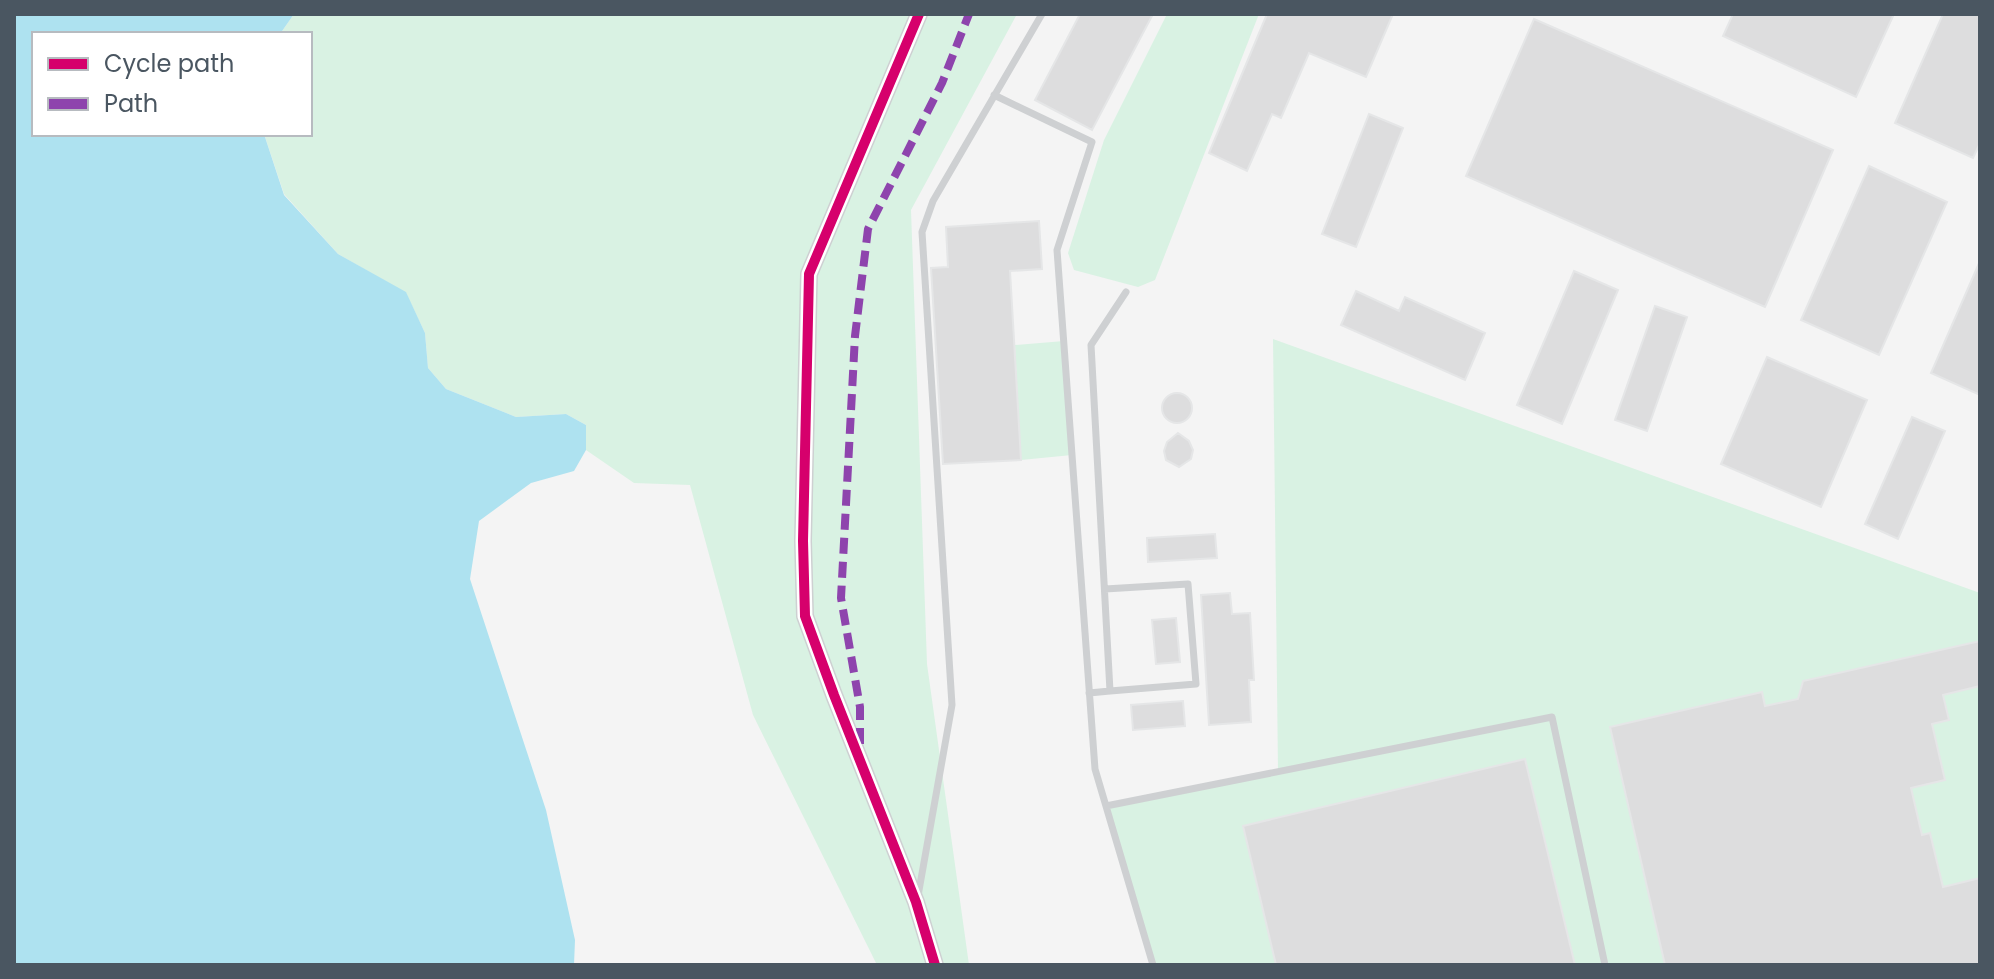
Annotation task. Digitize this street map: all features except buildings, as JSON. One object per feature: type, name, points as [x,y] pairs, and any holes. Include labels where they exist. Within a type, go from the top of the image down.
[{"type":"street","points":[[919,14],[809,274],[803,541],[805,616],[916,902],[935,965]]},
{"type":"lane","points":[[916,902],[952,705],[922,232],[933,201],[1042,14]]},
{"type":"lane","points":[[994,95],[1092,142],[1057,250],[1089,693],[1095,769],[1153,965]]},
{"type":"lane","points":[[1110,691],[1091,345],[1126,292]]},
{"type":"lane","points":[[1089,693],[1196,684],[1188,584],[1105,589]]},
{"type":"lane","points":[[1106,806],[1552,717],[1605,965]]},
{"type":"green space","points":[[294,14],[1017,14],[911,210],[927,664],[969,965],[877,965],[753,715],[690,485],[634,483],[586,450],[586,425],[566,414],[516,417],[446,389],[428,368],[425,333],[406,293],[338,254],[284,194],[265,136],[312,136],[312,32],[281,32]]},
{"type":"green space","points":[[1167,14],[1259,14],[1155,280],[1138,287],[1074,270],[1068,253],[1104,140]]},
{"type":"green space","points":[[1273,339],[1980,593],[1980,965],[1153,965],[1106,806],[1278,771]]},
{"type":"green space","points":[[1064,341],[1072,455],[1021,460],[1015,345]]},
{"type":"water","points":[[14,14],[294,14],[281,32],[32,32],[32,136],[265,136],[284,195],[338,254],[406,292],[425,333],[428,368],[446,389],[516,417],[566,414],[586,425],[586,450],[574,471],[531,483],[479,521],[470,579],[546,810],[575,940],[574,965],[14,965]]},
{"type":"marked path","points":[[860,744],[860,707],[841,598],[855,336],[868,229],[942,83],[969,14]]},
{"type":"cycle path","points":[[919,14],[809,274],[803,541],[805,616],[916,902],[935,965]]}]
